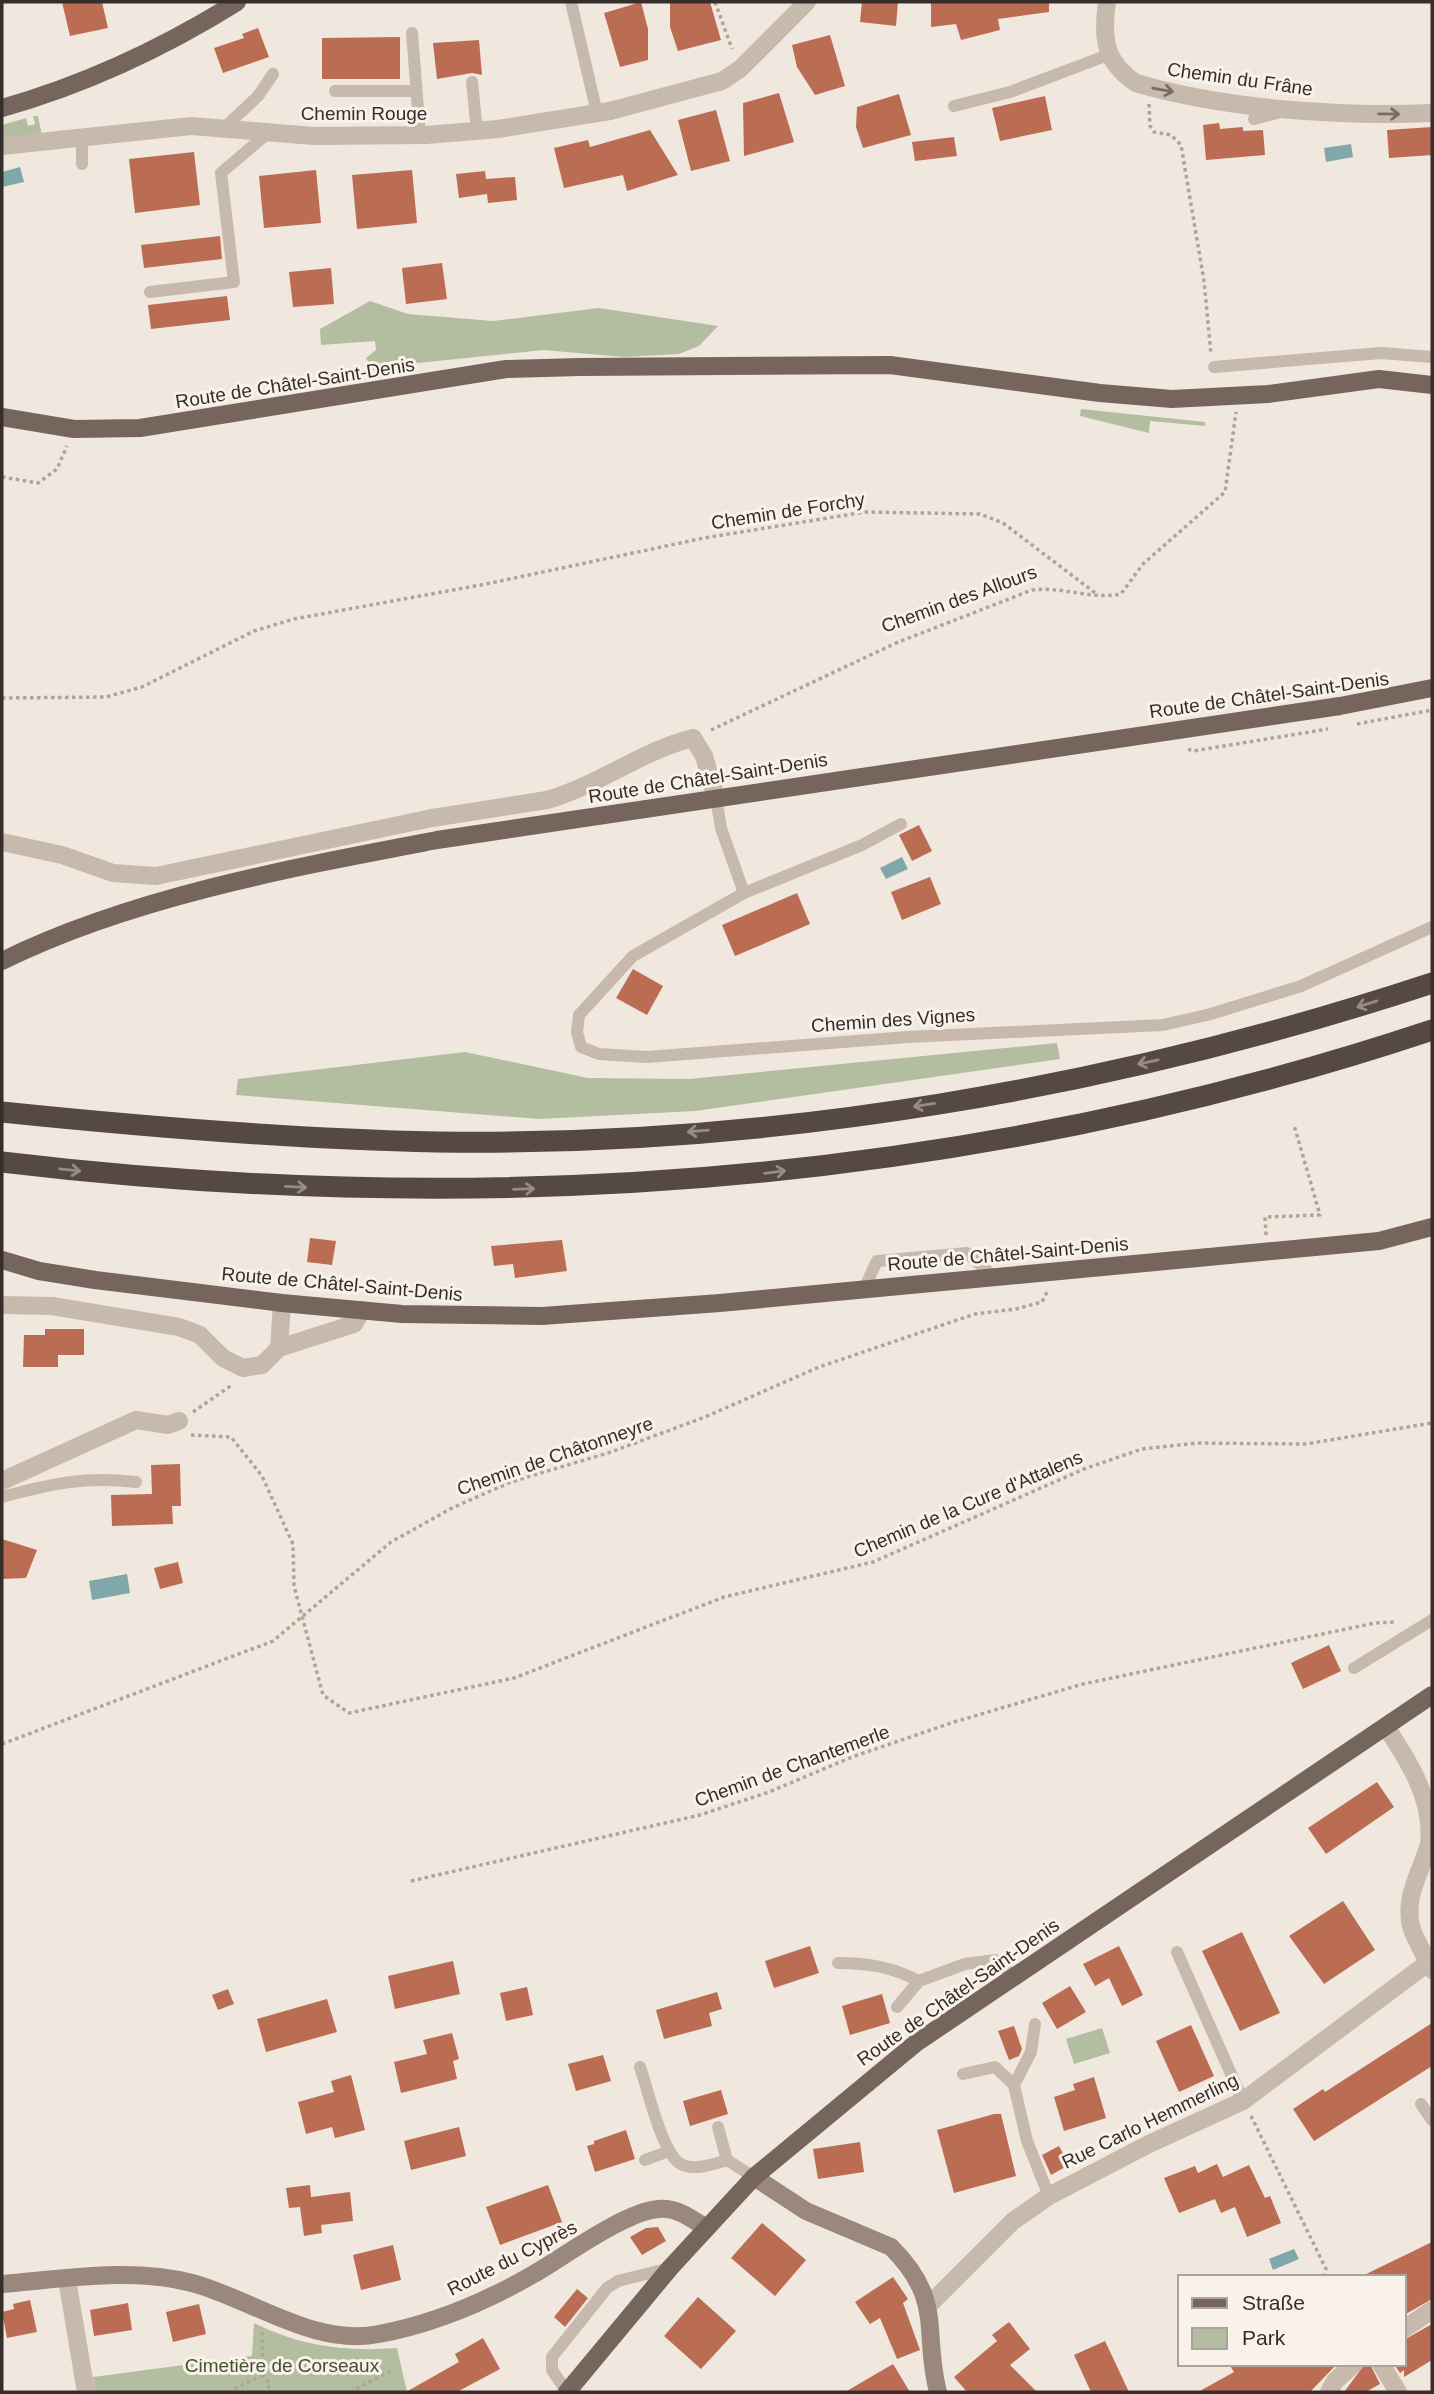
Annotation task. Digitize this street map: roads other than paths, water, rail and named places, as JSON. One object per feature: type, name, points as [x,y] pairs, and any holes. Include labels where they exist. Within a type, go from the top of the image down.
[{"type":"highway","points":[[2,1112],[215,1132],[440,1142],[608,1137],[735,1128],[880,1112],[1051,1083],[1232,1042],[1432,983]]},
{"type":"highway","points":[[2,1163],[210,1182],[427,1191],[595,1186],[750,1175],[975,1145],[1136,1112],[1259,1082],[1432,1031]]},
{"type":"main road","points":[[2,108],[40,97],[138,55],[237,2]]},
{"type":"main road","name":"Route de Châtel-Saint-Denis","points":[[2,417],[75,429],[140,428],[506,369],[580,367],[890,365],[1100,393],[1172,399],[1238,396],[1378,379],[1432,385]]},
{"type":"main road","name":"Route de Châtel-Saint-Denis","points":[[2,961],[77,930],[194,893],[437,840],[1340,706],[1432,688]]},
{"type":"main road","name":"Route de Châtel-Saint-Denis","points":[[2,1260],[39,1271],[95,1280],[282,1303],[362,1310],[542,1316],[1379,1241],[1432,1227]]},
{"type":"main road","name":"Route de Châtel-Saint-Denis","points":[[567,2392],[670,2268],[754,2177],[916,2043],[1432,1695]]},
{"type":"street","name":"Chemin Rouge","points":[[2,146],[155,128],[223,129],[314,136],[420,135],[477,131],[597,113],[670,97],[722,81],[740,69],[807,2]]},
{"type":"street","points":[[1107,2],[1105,41],[1108,55]]},
{"type":"street","name":"Chemin du Frâne","points":[[1108,55],[1123,74],[1136,83],[1154,89],[1294,109],[1396,115],[1432,113]]},
{"type":"street","points":[[2,842],[62,855],[113,873],[140,876],[173,874],[308,842],[547,800],[581,788],[642,754],[693,738],[704,756],[716,798]]},
{"type":"street","points":[[279,1349],[282,1303]]},
{"type":"street","points":[[2,1305],[52,1306],[179,1327],[200,1335],[223,1358],[243,1368],[262,1365],[279,1349],[354,1324],[362,1310]]},
{"type":"street","points":[[2,1481],[136,1420],[168,1425],[179,1421]]},
{"type":"street","points":[[1385,1727],[1420,1778],[1429,1811],[1431,1833],[1409,1897],[1412,1927],[1431,1964]]},
{"type":"street","name":"Rue Carlo Hemmerling","points":[[929,2305],[1013,2221],[1049,2196],[1126,2155],[1247,2108],[1431,1964]]},
{"type":"street","points":[[754,2177],[806,2211],[891,2247],[917,2280],[929,2305],[938,2392]]},
{"type":"street","name":"Route du Cyprès","points":[[2,2284],[147,2276],[191,2283],[237,2298],[286,2322],[331,2333],[376,2335],[433,2319],[478,2302],[528,2277],[638,2213],[661,2208],[675,2211],[706,2228]]},
{"type":"street","points":[[67,2279],[86,2392]]},
{"type":"street","points":[[1406,2328],[1432,2309]]},
{"type":"street","points":[[1329,2392],[1335,2381],[1352,2366]]},
{"type":"street","points":[[1382,2366],[1398,2392]]},
{"type":"lane","points":[[571,2],[597,113]]},
{"type":"lane","points":[[412,33],[420,135]]},
{"type":"lane","points":[[954,106],[1010,92],[1108,55]]},
{"type":"lane","points":[[223,129],[258,96],[273,74]]},
{"type":"lane","points":[[472,82],[477,131]]},
{"type":"lane","points":[[335,91],[416,91]]},
{"type":"lane","points":[[1254,119],[1294,109]]},
{"type":"lane","points":[[150,292],[234,282],[221,173],[268,133]]},
{"type":"lane","points":[[82,138],[82,164]]},
{"type":"lane","points":[[1214,367],[1381,353],[1432,357]]},
{"type":"lane","points":[[716,798],[721,828],[744,893]]},
{"type":"lane","name":"Chemin des Vignes","points":[[901,824],[862,845],[744,893],[633,956],[579,1015],[577,1032],[581,1048],[598,1054],[660,1056],[908,1037],[1163,1025],[1211,1014],[1301,986],[1385,951],[1432,927]]},
{"type":"lane","points":[[864,1289],[877,1261],[967,1253],[993,1276]]},
{"type":"lane","points":[[2,1497],[60,1481],[104,1478],[136,1482]]},
{"type":"lane","points":[[1354,1668],[1430,1620]]},
{"type":"lane","points":[[1177,1952],[1247,2108]]},
{"type":"lane","points":[[897,2007],[919,1982],[965,1964],[995,1959],[1015,1976]]},
{"type":"lane","points":[[838,1963],[863,1963],[898,1970],[919,1982]]},
{"type":"lane","points":[[1014,2085],[1031,2052],[1035,2024]]},
{"type":"lane","points":[[640,2067],[669,2151],[681,2165],[701,2167],[727,2160]]},
{"type":"lane","points":[[963,2074],[995,2067],[1014,2085],[1027,2141],[1049,2196]]},
{"type":"lane","points":[[1422,2104],[1432,2120]]},
{"type":"lane","points":[[718,2127],[727,2160],[754,2177]]},
{"type":"lane","points":[[645,2160],[669,2151]]},
{"type":"lane","points":[[567,2392],[552,2370],[552,2357],[607,2288],[618,2281],[670,2268]]},
{"type":"water","points":[[1351,144],[1353,157],[1326,162],[1324,148]]},
{"type":"water","points":[[20,167],[24,182],[2,187],[2,172]]},
{"type":"water","points":[[902,857],[908,869],[886,879],[880,868]]},
{"type":"water","points":[[127,1574],[130,1593],[92,1600],[89,1581]]},
{"type":"water","points":[[1294,2249],[1299,2259],[1273,2270],[1269,2259]]},
{"type":"park label","name":"Cimetière de Corseaux","points":[[282,2365]]}]
